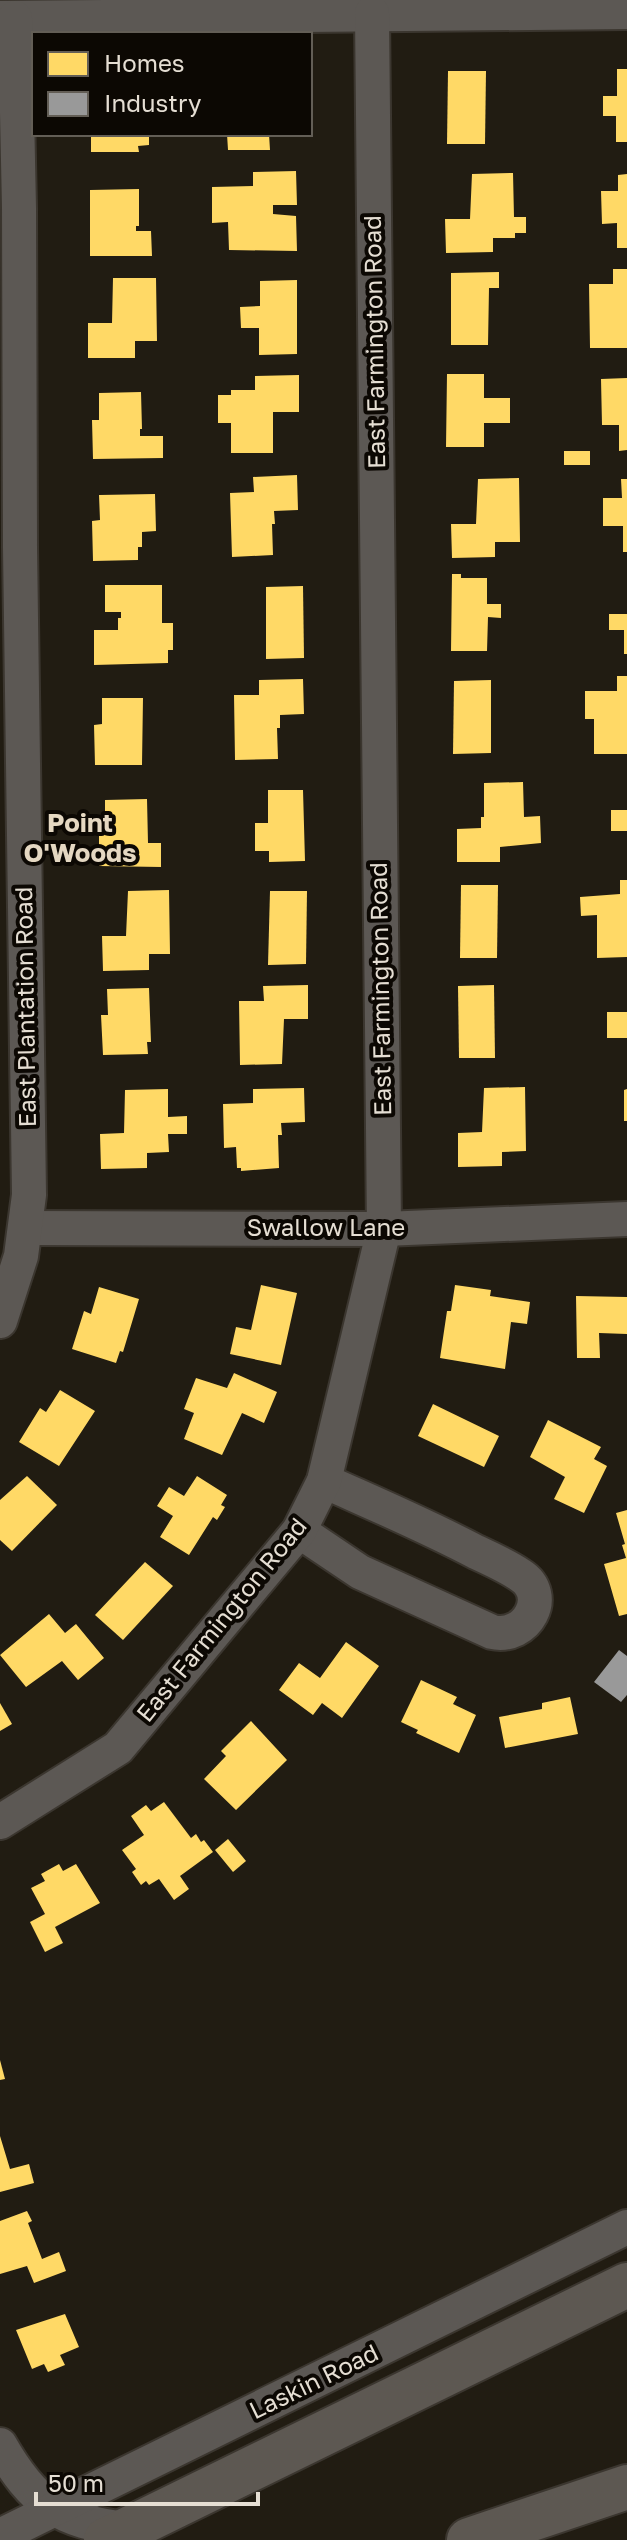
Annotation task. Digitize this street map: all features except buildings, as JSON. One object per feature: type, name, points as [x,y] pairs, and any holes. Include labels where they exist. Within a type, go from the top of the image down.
[{"type":"main road","name":"Laskin Road","points":[[116,2535],[627,2285]]},
{"type":"main road","points":[[469,2540],[627,2487]]},
{"type":"street","points":[[7,18],[627,12]]},
{"type":"street","name":"East Farmington Road","points":[[0,1822],[118,1748],[299,1531],[324,1481],[384,1229],[372,13]]},
{"type":"street","name":"East Plantation Road","points":[[0,1321],[21,1256],[29,1195],[7,18]]},
{"type":"street","name":"Swallow Lane","points":[[26,1228],[384,1229],[627,1219]]},
{"type":"street","points":[[299,1531],[360,1572],[492,1632],[515,1631],[529,1620],[535,1603],[532,1588],[523,1576],[324,1481]]},
{"type":"street","name":"Laskin Road","points":[[0,2536],[627,2227]]},
{"type":"street","points":[[0,2445],[30,2491],[54,2510],[116,2535]]},
{"type":"district","name":"Point O'Woods","points":[[80,838]]}]
